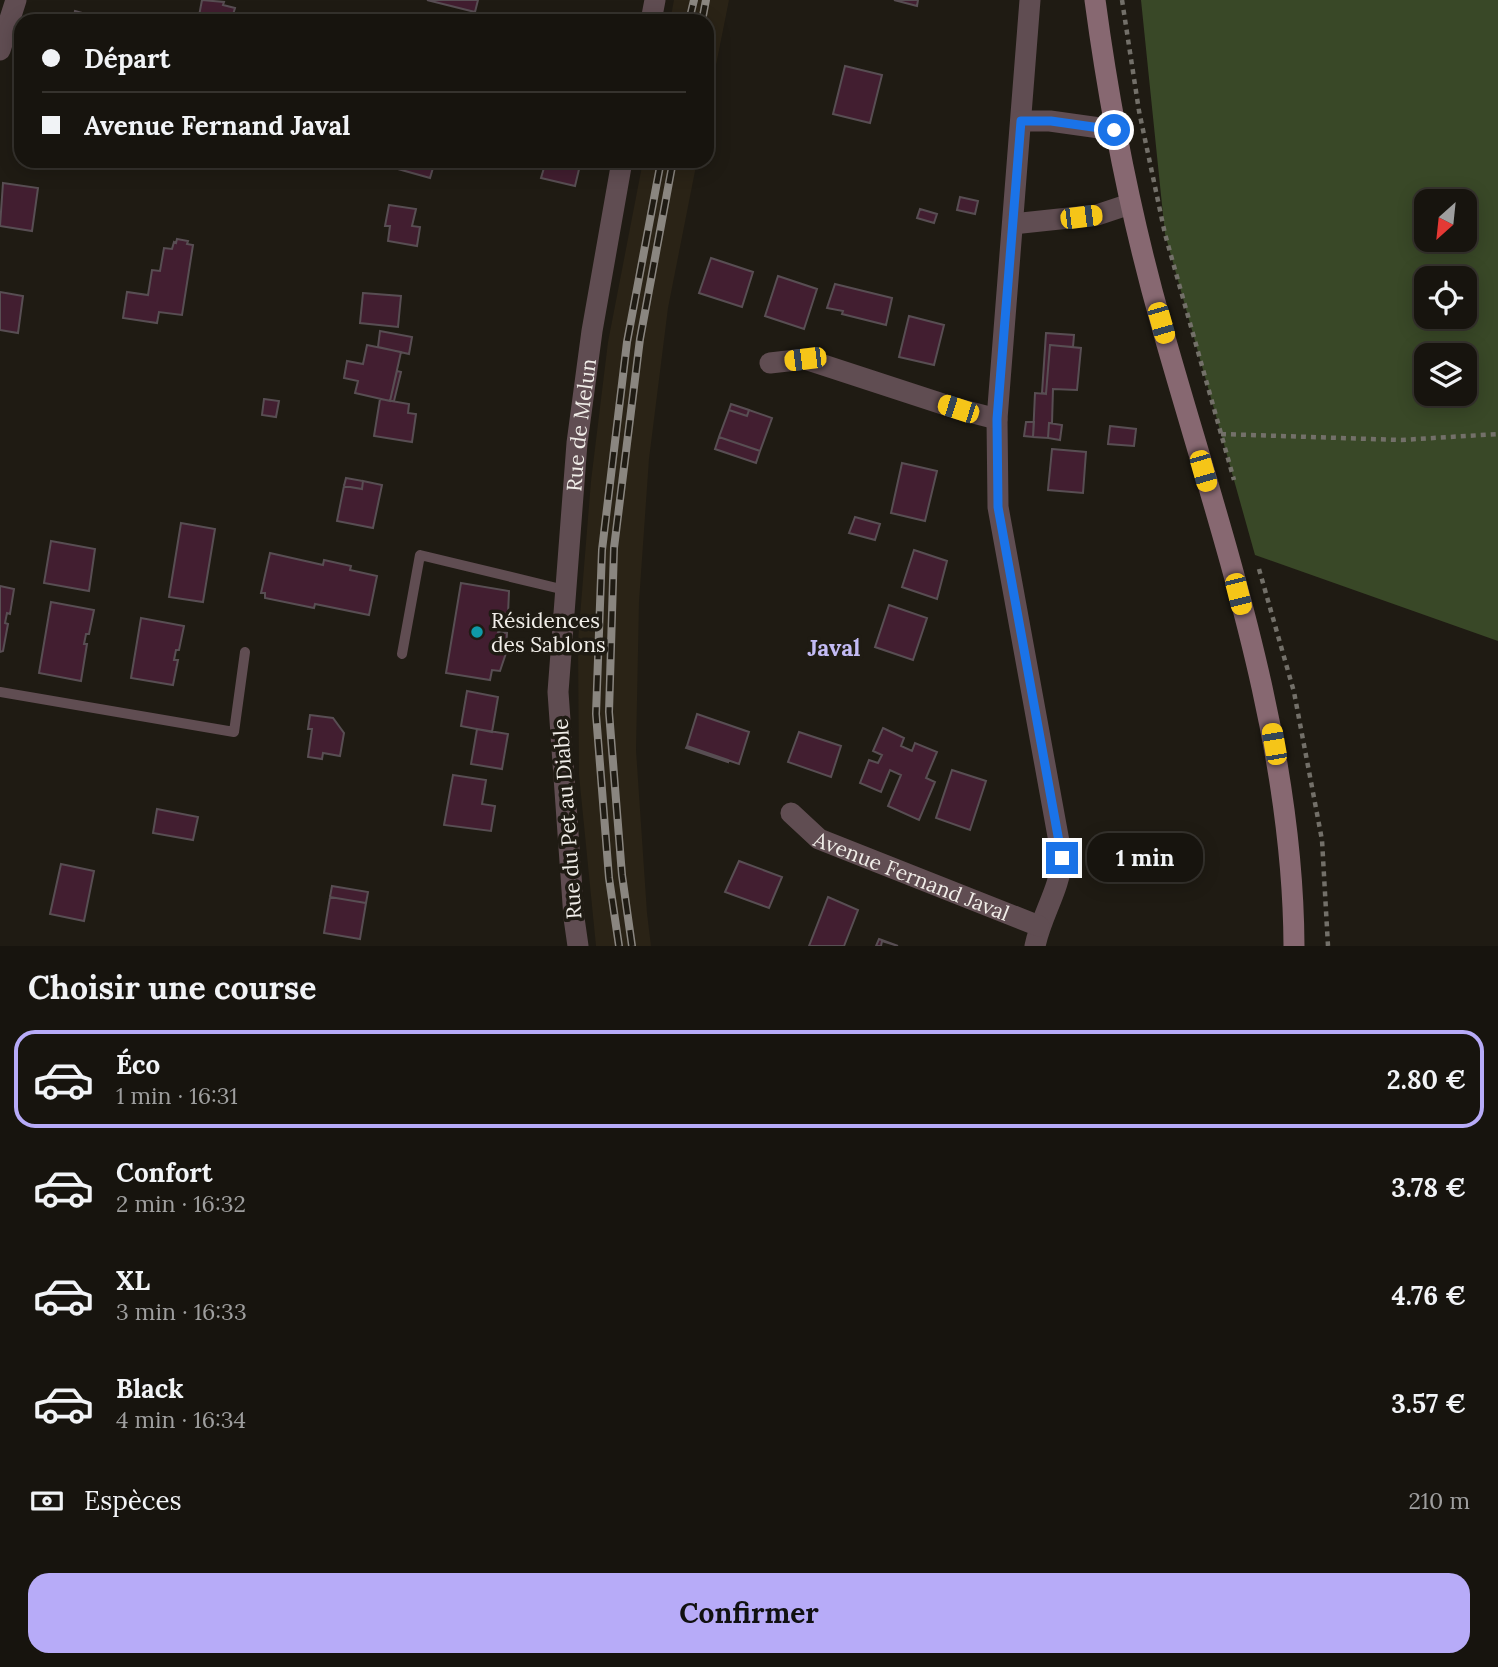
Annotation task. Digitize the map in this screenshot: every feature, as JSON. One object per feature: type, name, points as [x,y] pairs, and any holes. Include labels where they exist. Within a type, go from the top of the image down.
[{"type":"main road","points":[[1095,0],[1114,130],[1130,204],[1231,569],[1269,720],[1283,794],[1294,946]]},
{"type":"street","points":[[0,50],[16,0]]},
{"type":"street","name":"Avenue Fernand Javal","points":[[791,813],[819,839],[1037,936],[1057,886],[1062,858],[998,507],[997,419],[1030,0]]},
{"type":"street","points":[[1021,121],[1051,121],[1114,130]]},
{"type":"street","name":"Rue de Melun","points":[[558,692],[578,431],[592,331],[621,168]]},
{"type":"street","points":[[1013,224],[1097,215],[1130,204]]},
{"type":"street","points":[[770,363],[805,359],[997,419]]},
{"type":"street","name":"Rue du Pet au Diable","points":[[558,692],[578,946]]},
{"type":"lane","points":[[402,654],[420,555],[565,590]]},
{"type":"lane","points":[[0,692],[234,732],[245,653]]},
{"type":"path","points":[[1221,434],[1401,440],[1498,434]]},
{"type":"shaded area","points":[[674,0],[729,0],[714,75],[714,14],[671,14]]},
{"type":"shaded area","points":[[642,168],[696,168],[668,308],[649,459],[639,602],[636,750],[651,946],[596,946],[579,775],[578,641],[591,481],[608,342]]},
{"type":"green space","points":[[1141,0],[1498,0],[1498,641],[1255,555],[1165,234]]},
{"type":"building","points":[[202,0],[224,2],[223,5],[235,8],[233,14],[199,14]]},
{"type":"building","points":[[427,0],[478,0],[475,12]]},
{"type":"building","points":[[894,0],[918,0],[917,6]]},
{"type":"building","points":[[845,66],[882,75],[870,123],[833,114]]},
{"type":"building","points":[[398,168],[433,168],[430,178]]},
{"type":"building","points":[[544,168],[579,168],[575,186],[541,178]]},
{"type":"building","points":[[3,183],[38,188],[32,231],[0,226]]},
{"type":"building","points":[[960,197],[978,201],[975,214],[957,210]]},
{"type":"building","points":[[389,205],[416,209],[412,226],[420,227],[417,246],[388,241],[390,226],[385,226]]},
{"type":"building","points":[[920,209],[937,214],[934,223],[917,218]]},
{"type":"building","points":[[177,239],[193,245],[182,315],[159,312],[157,323],[123,318],[127,292],[148,295],[152,270],[160,271],[164,248],[172,249]]},
{"type":"building","points":[[711,258],[753,272],[742,307],[699,293]]},
{"type":"building","points":[[778,276],[817,289],[804,329],[765,316]]},
{"type":"building","points":[[835,284],[892,298],[886,325],[827,308]]},
{"type":"building","points":[[0,292],[23,296],[18,333],[0,330]]},
{"type":"building","points":[[363,293],[401,296],[398,327],[360,323]]},
{"type":"building","points":[[909,316],[944,325],[934,365],[899,357]]},
{"type":"building","points":[[380,331],[412,337],[409,354],[378,347]]},
{"type":"building","points":[[1046,333],[1074,335],[1073,347],[1050,345],[1046,394],[1042,393]]},
{"type":"building","points":[[367,345],[401,352],[390,401],[355,393],[358,381],[344,378],[347,361],[363,364]]},
{"type":"building","points":[[1050,345],[1081,348],[1077,390],[1053,389],[1052,423],[1049,423],[1048,438],[1033,437],[1035,393],[1046,394]]},
{"type":"building","points":[[397,371],[401,372],[394,401],[390,401]]},
{"type":"building","points":[[264,399],[279,401],[276,417],[262,415]]},
{"type":"building","points":[[380,399],[409,404],[408,413],[416,414],[412,442],[374,436]]},
{"type":"building","points":[[731,404],[749,410],[747,416],[729,410]]},
{"type":"building","points":[[729,410],[747,416],[749,410],[772,418],[760,451],[719,437]]},
{"type":"building","points":[[1026,422],[1034,422],[1033,437],[1024,436]]},
{"type":"building","points":[[1049,423],[1062,425],[1060,440],[1048,438]]},
{"type":"building","points":[[1110,426],[1136,429],[1134,446],[1108,444]]},
{"type":"building","points":[[719,437],[760,451],[756,463],[715,449]]},
{"type":"building","points":[[1052,449],[1086,452],[1083,493],[1048,490]]},
{"type":"building","points":[[902,463],[937,471],[925,521],[891,513]]},
{"type":"building","points":[[346,478],[363,481],[362,489],[344,486]]},
{"type":"building","points":[[363,481],[382,485],[373,528],[337,521],[344,486],[362,489]]},
{"type":"building","points":[[855,517],[880,524],[875,540],[849,533]]},
{"type":"building","points":[[181,523],[215,529],[203,602],[169,597]]},
{"type":"building","points":[[51,541],[95,549],[89,591],[44,583]]},
{"type":"building","points":[[914,550],[947,561],[937,599],[902,587]]},
{"type":"building","points":[[270,553],[323,565],[324,560],[377,576],[369,615],[315,604],[314,608],[265,598],[265,593],[261,593]]},
{"type":"building","name":"Résidences des Sablons","points":[[461,583],[509,591],[508,614],[493,612],[492,620],[500,621],[498,632],[507,633],[506,653],[500,671],[492,670],[490,680],[446,673]]},
{"type":"building","points":[[0,586],[14,589],[10,614],[7,613],[5,623],[8,624],[3,651],[0,652]]},
{"type":"building","points":[[51,602],[94,610],[84,644],[87,644],[81,681],[39,673]]},
{"type":"building","points":[[889,605],[927,618],[913,660],[875,647]]},
{"type":"building","points":[[141,618],[184,626],[174,660],[178,660],[173,685],[131,678]]},
{"type":"building","points":[[467,691],[498,697],[492,732],[461,726]]},
{"type":"building","points":[[697,714],[749,732],[739,764],[687,746]]},
{"type":"building","points":[[310,715],[333,718],[344,733],[340,756],[323,753],[322,759],[308,757],[312,729],[308,729]]},
{"type":"building","points":[[883,728],[904,738],[901,746],[912,751],[915,743],[937,752],[926,778],[935,782],[919,820],[888,806],[901,775],[890,770],[881,792],[860,783],[869,760],[878,763],[882,755],[873,751]]},
{"type":"building","points":[[477,729],[508,734],[502,769],[471,764]]},
{"type":"building","points":[[799,732],[841,746],[831,777],[788,762]]},
{"type":"building","points":[[687,746],[728,760],[728,762],[686,748]]},
{"type":"building","points":[[952,770],[986,781],[970,830],[936,818]]},
{"type":"building","points":[[453,775],[486,780],[482,804],[495,806],[491,831],[444,825]]},
{"type":"building","points":[[157,809],[198,817],[193,840],[153,833]]},
{"type":"building","points":[[739,861],[782,877],[769,908],[725,892]]},
{"type":"building","points":[[61,864],[94,871],[84,921],[50,914]]},
{"type":"building","points":[[332,886],[368,892],[366,903],[330,897]]},
{"type":"building","points":[[330,897],[366,903],[360,939],[324,933]]},
{"type":"building","points":[[828,897],[858,910],[844,946],[809,946]]},
{"type":"building","points":[[879,939],[898,946],[882,941],[881,946],[876,946]]},
{"type":"railway","points":[[691,14],[694,0]]},
{"type":"railway","points":[[703,14],[706,0]]},
{"type":"railway","points":[[619,946],[609,878],[596,714],[602,550],[627,342],[660,168]]},
{"type":"railway","points":[[632,946],[622,875],[609,712],[614,548],[640,339],[672,168]]},
{"type":"place","name":"Résidences des Sablons","points":[[477,632]]},
{"type":"district","name":"Javal","points":[[834,647]]},
{"type":"route","points":[[1062,858],[998,507],[997,419],[1021,121],[1051,121],[1114,130]]}]
